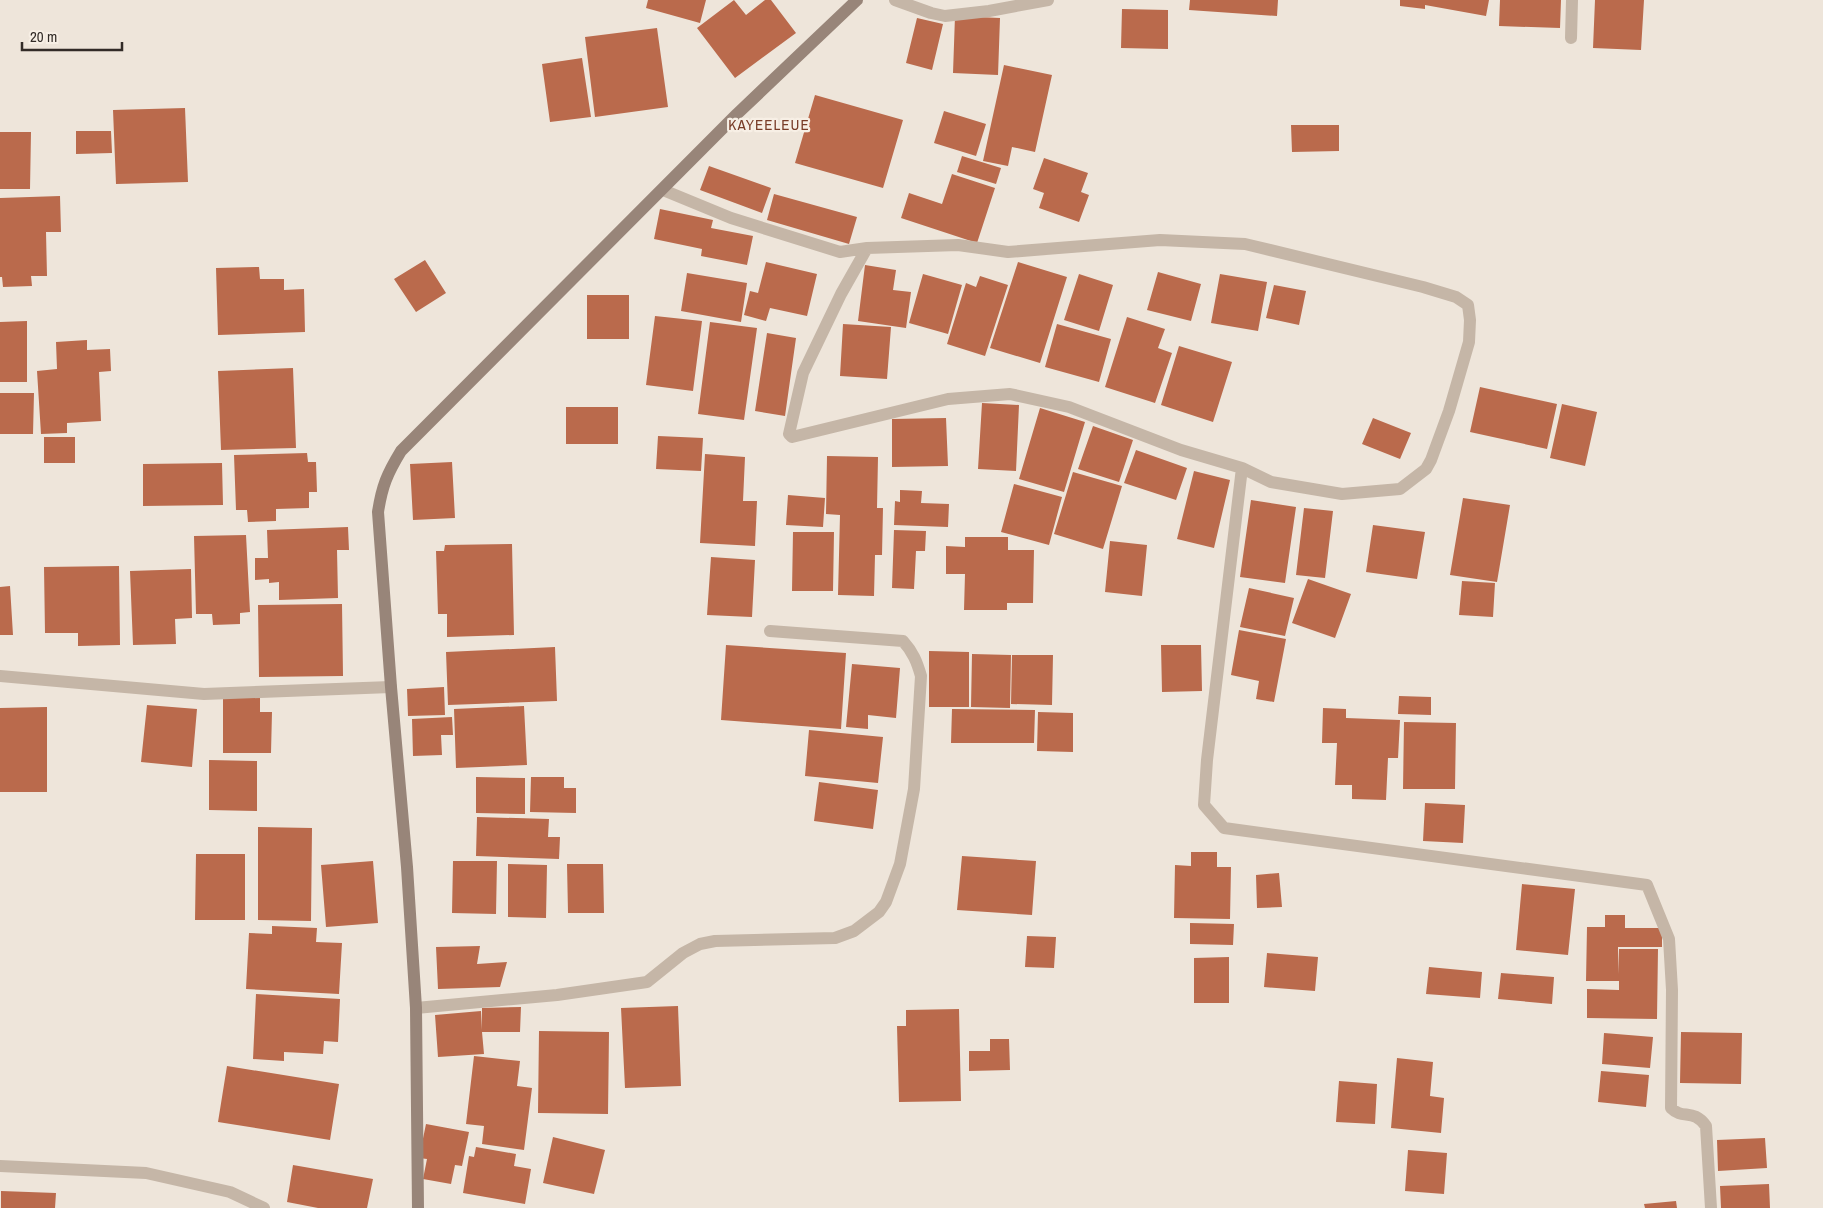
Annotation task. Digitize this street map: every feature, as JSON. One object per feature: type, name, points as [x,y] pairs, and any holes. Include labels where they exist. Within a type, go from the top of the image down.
[{"type":"street","points":[[418,1208],[416,1008],[408,867],[391,687],[378,512],[382,489],[389,471],[401,451],[737,114],[857,0]]},
{"type":"street","points":[[895,0],[945,16],[988,11],[1048,0]]},
{"type":"street","points":[[1571,38],[1572,0]]},
{"type":"street","points":[[662,190],[731,218],[840,252],[867,248],[958,245],[1008,252],[1160,240],[1245,244],[1423,287],[1456,297],[1468,305],[1470,320],[1469,342],[1449,411],[1426,470],[1400,489],[1342,494],[1271,482],[1242,468],[1180,450],[1069,407],[1010,394],[948,399],[794,437],[789,436],[803,373],[841,294],[867,248]]},
{"type":"street","points":[[1242,468],[1204,805],[1224,828],[1647,884],[1669,939],[1672,990],[1671,1108],[1676,1113],[1696,1115],[1706,1126],[1711,1208]]},
{"type":"street","points":[[416,1008],[557,996],[647,982],[683,953],[700,944],[715,941],[835,938],[854,931],[879,912],[886,902],[900,864],[914,789],[921,676],[917,662],[903,641],[770,632]]},
{"type":"street","points":[[0,676],[204,694],[391,687]]},
{"type":"street","points":[[0,1166],[146,1173],[230,1192],[264,1208]]},
{"type":"building","points":[[648,0],[706,0],[700,23],[646,8]]},
{"type":"building","points":[[734,0],[746,15],[765,0],[771,0],[796,33],[735,78],[697,28]]},
{"type":"building","points":[[1190,0],[1278,0],[1277,16],[1189,10]]},
{"type":"building","points":[[1400,0],[1489,0],[1486,16],[1425,5],[1425,9],[1400,6]]},
{"type":"building","points":[[1500,0],[1561,0],[1560,28],[1499,26]]},
{"type":"building","points":[[1595,0],[1644,0],[1641,50],[1593,48]]},
{"type":"building","points":[[1122,9],[1168,10],[1168,49],[1121,48]]},
{"type":"building","points":[[955,16],[1000,18],[998,75],[953,73]]},
{"type":"building","points":[[917,18],[943,24],[932,70],[906,63]]},
{"type":"building","points":[[657,28],[668,107],[595,117],[585,37]]},
{"type":"building","points":[[582,58],[591,117],[550,122],[542,64]]},
{"type":"building","points":[[1004,65],[1052,75],[1035,152],[1012,147],[1008,166],[983,161]]},
{"type":"building","points":[[815,95],[903,120],[883,188],[795,163]]},
{"type":"building","points":[[185,108],[188,182],[116,184],[113,110]]},
{"type":"building","points":[[944,111],[986,124],[976,156],[934,143]]},
{"type":"building","points":[[1291,125],[1339,125],[1339,151],[1292,152]]},
{"type":"building","points":[[76,131],[111,131],[112,153],[76,154]]},
{"type":"building","points":[[0,132],[31,132],[30,189],[0,189]]},
{"type":"building","points":[[962,156],[1001,168],[996,184],[957,172]]},
{"type":"building","points":[[1044,158],[1088,173],[1081,192],[1089,195],[1079,222],[1039,208],[1044,193],[1033,189]]},
{"type":"building","points":[[709,166],[771,188],[762,213],[700,190]]},
{"type":"building","points":[[952,174],[995,188],[977,243],[901,218],[909,193],[942,204]]},
{"type":"building","points":[[774,194],[857,217],[849,244],[767,220]]},
{"type":"building","points":[[60,196],[61,232],[46,232],[47,276],[31,276],[32,286],[3,287],[2,277],[0,277],[0,198]]},
{"type":"building","points":[[660,209],[713,220],[711,228],[753,236],[747,265],[701,256],[702,249],[654,239]]},
{"type":"building","points":[[425,260],[446,293],[416,312],[394,279]]},
{"type":"building","points":[[766,262],[817,274],[807,316],[770,308],[766,321],[744,315],[750,291],[758,293]]},
{"type":"building","points":[[1018,262],[1067,277],[1040,363],[990,348]]},
{"type":"building","points":[[865,265],[896,270],[893,290],[911,292],[906,328],[858,321]]},
{"type":"building","points":[[259,267],[260,279],[284,279],[284,290],[304,289],[305,332],[218,335],[216,268]]},
{"type":"building","points":[[1158,272],[1201,284],[1191,321],[1147,310]]},
{"type":"building","points":[[687,273],[747,283],[741,322],[681,311]]},
{"type":"building","points":[[923,274],[962,285],[948,334],[909,323]]},
{"type":"building","points":[[1079,274],[1113,285],[1099,331],[1064,320]]},
{"type":"building","points":[[1220,274],[1267,282],[1258,331],[1211,323]]},
{"type":"building","points":[[980,276],[1008,285],[985,356],[947,344],[966,283],[976,287]]},
{"type":"building","points":[[1274,285],[1306,291],[1299,325],[1266,318]]},
{"type":"building","points":[[587,295],[629,295],[629,339],[587,339]]},
{"type":"building","points":[[655,316],[702,321],[693,391],[646,385]]},
{"type":"building","points":[[1127,317],[1165,329],[1158,348],[1172,353],[1155,403],[1105,387]]},
{"type":"building","points":[[27,321],[27,382],[0,382],[0,322]]},
{"type":"building","points":[[710,322],[757,328],[744,420],[698,414]]},
{"type":"building","points":[[843,324],[891,327],[887,379],[840,376]]},
{"type":"building","points":[[1057,324],[1111,339],[1099,382],[1045,367]]},
{"type":"building","points":[[767,333],[796,338],[785,416],[755,411]]},
{"type":"building","points":[[87,340],[87,350],[110,349],[111,371],[99,372],[101,421],[67,423],[67,433],[41,434],[37,371],[57,369],[56,342]]},
{"type":"building","points":[[1179,346],[1232,362],[1213,422],[1161,405]]},
{"type":"building","points":[[293,368],[296,448],[221,450],[218,371]]},
{"type":"building","points":[[1480,387],[1557,404],[1547,449],[1470,432]]},
{"type":"building","points":[[0,393],[34,393],[33,434],[0,434]]},
{"type":"building","points":[[982,403],[1019,405],[1016,471],[978,469]]},
{"type":"building","points":[[1562,404],[1597,412],[1585,466],[1550,458]]},
{"type":"building","points":[[566,407],[618,407],[618,444],[566,444]]},
{"type":"building","points":[[1040,408],[1085,422],[1064,492],[1019,479]]},
{"type":"building","points":[[946,418],[948,466],[892,467],[892,419]]},
{"type":"building","points":[[1373,418],[1411,433],[1400,459],[1362,444]]},
{"type":"building","points":[[1093,426],[1133,440],[1119,482],[1078,469]]},
{"type":"building","points":[[658,436],[703,438],[701,471],[656,469]]},
{"type":"building","points":[[44,437],[75,437],[75,463],[44,463]]},
{"type":"building","points":[[1136,450],[1187,468],[1176,500],[1124,483]]},
{"type":"building","points":[[307,453],[308,462],[316,462],[317,492],[309,492],[309,508],[276,509],[276,521],[248,522],[247,510],[236,510],[234,455]]},
{"type":"building","points":[[705,454],[745,457],[743,501],[757,501],[755,546],[700,543]]},
{"type":"building","points":[[827,456],[878,457],[877,508],[883,508],[882,555],[875,555],[874,596],[838,595],[840,515],[826,514]]},
{"type":"building","points":[[452,462],[455,518],[413,520],[410,464]]},
{"type":"building","points":[[222,463],[223,505],[143,506],[143,464]]},
{"type":"building","points":[[1194,471],[1230,480],[1214,548],[1177,539]]},
{"type":"building","points":[[1073,472],[1122,486],[1103,549],[1054,534]]},
{"type":"building","points":[[1014,484],[1062,497],[1049,545],[1001,532]]},
{"type":"building","points":[[900,490],[922,491],[921,503],[949,504],[948,527],[894,525],[895,501],[900,502]]},
{"type":"building","points":[[788,495],[825,498],[823,527],[786,525]]},
{"type":"building","points":[[1463,498],[1510,505],[1497,582],[1450,575]]},
{"type":"building","points":[[1251,500],[1296,507],[1285,583],[1240,577]]},
{"type":"building","points":[[1304,508],[1333,511],[1325,578],[1296,575]]},
{"type":"building","points":[[1373,525],[1425,532],[1417,579],[1366,572]]},
{"type":"building","points":[[348,527],[349,550],[337,550],[338,598],[279,600],[279,582],[269,583],[269,579],[255,580],[255,558],[268,558],[267,530]]},
{"type":"building","points":[[894,530],[926,531],[925,551],[916,551],[914,589],[892,588]]},
{"type":"building","points":[[793,532],[834,532],[833,591],[792,591]]},
{"type":"building","points":[[246,535],[250,612],[240,613],[240,624],[213,625],[212,614],[196,614],[194,536]]},
{"type":"building","points":[[965,537],[1008,537],[1008,550],[1034,550],[1033,603],[1007,603],[1007,610],[964,610],[965,574],[946,574],[946,546],[965,547]]},
{"type":"building","points":[[1110,541],[1147,545],[1142,596],[1105,592]]},
{"type":"building","points":[[512,544],[514,635],[447,637],[447,614],[438,614],[436,551],[444,551],[445,545]]},
{"type":"building","points":[[711,557],[755,560],[752,617],[707,615]]},
{"type":"building","points":[[119,566],[120,645],[78,646],[78,633],[45,633],[44,567]]},
{"type":"building","points":[[191,569],[192,618],[175,619],[176,644],[133,645],[130,571]]},
{"type":"building","points":[[1308,579],[1351,594],[1335,638],[1292,623]]},
{"type":"building","points":[[1462,581],[1495,583],[1493,617],[1459,615]]},
{"type":"building","points":[[10,586],[13,635],[0,635],[0,587]]},
{"type":"building","points":[[1249,588],[1294,598],[1285,636],[1240,627]]},
{"type":"building","points":[[342,604],[343,676],[259,677],[258,605]]},
{"type":"building","points":[[1239,630],[1286,639],[1274,702],[1256,699],[1259,681],[1231,675]]},
{"type":"building","points":[[726,645],[846,653],[841,729],[721,720]]},
{"type":"building","points":[[1161,645],[1201,645],[1202,691],[1162,692]]},
{"type":"building","points":[[555,647],[557,701],[448,705],[446,652]]},
{"type":"building","points":[[929,651],[969,652],[969,707],[929,707]]},
{"type":"building","points":[[972,654],[1011,655],[1010,708],[971,707]]},
{"type":"building","points":[[1012,655],[1053,655],[1052,705],[1011,704]]},
{"type":"building","points":[[852,664],[900,668],[896,718],[868,715],[868,729],[846,727]]},
{"type":"building","points":[[444,687],[445,715],[408,716],[407,689]]},
{"type":"building","points":[[1399,696],[1431,697],[1431,715],[1398,714]]},
{"type":"building","points":[[223,698],[260,698],[260,712],[272,712],[271,753],[223,753]]},
{"type":"building","points":[[147,705],[197,709],[192,767],[141,762]]},
{"type":"building","points":[[524,706],[527,765],[456,768],[454,709]]},
{"type":"building","points":[[47,707],[47,792],[0,792],[0,708]]},
{"type":"building","points":[[1323,708],[1346,709],[1346,718],[1400,720],[1398,758],[1388,758],[1386,800],[1352,799],[1352,785],[1335,785],[1337,743],[1322,743]]},
{"type":"building","points":[[952,709],[1035,710],[1034,743],[951,743]]},
{"type":"building","points":[[1038,712],[1073,713],[1073,752],[1037,751]]},
{"type":"building","points":[[452,717],[453,735],[441,735],[442,755],[413,756],[412,719]]},
{"type":"building","points":[[1404,722],[1456,723],[1455,789],[1403,789]]},
{"type":"building","points":[[809,730],[883,737],[878,783],[805,776]]},
{"type":"building","points":[[209,760],[257,761],[257,811],[209,810]]},
{"type":"building","points":[[476,777],[525,778],[525,814],[476,813]]},
{"type":"building","points":[[531,777],[564,777],[564,788],[576,788],[576,813],[530,812]]},
{"type":"building","points":[[819,782],[878,790],[873,829],[814,821]]},
{"type":"building","points":[[1425,803],[1465,805],[1463,843],[1423,841]]},
{"type":"building","points":[[477,817],[549,819],[548,837],[560,837],[559,859],[476,856]]},
{"type":"building","points":[[258,827],[312,828],[311,921],[258,920]]},
{"type":"building","points":[[1191,852],[1217,852],[1217,867],[1231,867],[1230,919],[1174,918],[1175,865],[1191,866]]},
{"type":"building","points":[[196,854],[245,854],[245,920],[195,920]]},
{"type":"building","points":[[962,856],[1036,861],[1032,915],[957,910]]},
{"type":"building","points":[[373,861],[378,923],[326,927],[321,865]]},
{"type":"building","points":[[453,861],[497,861],[496,914],[452,913]]},
{"type":"building","points":[[508,864],[547,865],[546,918],[508,917]]},
{"type":"building","points":[[567,864],[603,864],[604,913],[568,913]]},
{"type":"building","points":[[1279,873],[1282,907],[1257,908],[1256,875]]},
{"type":"building","points":[[1522,884],[1575,889],[1568,955],[1516,950]]},
{"type":"building","points":[[1605,915],[1625,915],[1625,928],[1662,928],[1662,947],[1618,947],[1618,974],[1619,949],[1658,949],[1657,1019],[1587,1018],[1587,989],[1619,990],[1619,981],[1586,981],[1587,927],[1605,927]]},
{"type":"building","points":[[1190,923],[1234,924],[1233,945],[1190,944]]},
{"type":"building","points":[[272,926],[317,928],[316,942],[342,943],[339,994],[246,989],[249,933],[272,934]]},
{"type":"building","points":[[1027,936],[1056,937],[1054,968],[1025,967]]},
{"type":"building","points":[[480,946],[477,964],[507,962],[500,987],[438,989],[436,947]]},
{"type":"building","points":[[1267,953],[1318,957],[1315,991],[1264,987]]},
{"type":"building","points":[[1229,957],[1229,1003],[1194,1003],[1194,958]]},
{"type":"building","points":[[1429,967],[1482,972],[1480,998],[1426,994]]},
{"type":"building","points":[[1501,973],[1554,977],[1552,1004],[1498,999]]},
{"type":"building","points":[[256,994],[340,999],[338,1042],[324,1041],[323,1054],[284,1052],[284,1061],[253,1059]]},
{"type":"building","points":[[678,1006],[681,1086],[625,1088],[621,1008]]},
{"type":"building","points":[[521,1007],[520,1032],[482,1032],[484,1054],[438,1057],[435,1015],[481,1011],[482,1030],[482,1008]]},
{"type":"building","points":[[959,1009],[961,1101],[899,1102],[897,1026],[906,1026],[906,1010]]},
{"type":"building","points":[[539,1031],[609,1032],[608,1114],[538,1113]]},
{"type":"building","points":[[1681,1032],[1742,1033],[1741,1084],[1680,1083]]},
{"type":"building","points":[[1604,1033],[1653,1037],[1650,1068],[1602,1064]]},
{"type":"building","points":[[990,1039],[1009,1039],[1010,1070],[969,1071],[969,1051],[990,1051]]},
{"type":"building","points":[[474,1056],[520,1061],[517,1086],[532,1088],[524,1150],[482,1144],[484,1126],[466,1124]]},
{"type":"building","points":[[1397,1058],[1433,1062],[1430,1096],[1444,1098],[1441,1133],[1391,1128]]},
{"type":"building","points":[[227,1066],[339,1084],[330,1140],[218,1122]]},
{"type":"building","points":[[1601,1071],[1649,1075],[1646,1107],[1598,1102]]},
{"type":"building","points":[[1339,1081],[1377,1084],[1375,1124],[1336,1122]]},
{"type":"building","points":[[426,1124],[469,1132],[462,1166],[455,1165],[451,1184],[423,1179],[427,1159],[419,1158]]},
{"type":"building","points":[[553,1137],[605,1150],[594,1194],[543,1183]]},
{"type":"building","points":[[1765,1138],[1767,1168],[1718,1171],[1717,1140]]},
{"type":"building","points":[[476,1147],[516,1154],[514,1166],[531,1169],[525,1204],[463,1193],[469,1156],[474,1157]]},
{"type":"building","points":[[1408,1150],[1447,1153],[1444,1194],[1405,1191]]},
{"type":"building","points":[[293,1165],[373,1179],[367,1208],[318,1208],[287,1202]]},
{"type":"building","points":[[1769,1184],[1770,1208],[1721,1208],[1720,1186]]},
{"type":"building","points":[[1,1191],[56,1193],[55,1208],[1,1208]]},
{"type":"building","points":[[1676,1201],[1677,1208],[1645,1208],[1644,1204]]},
{"type":"district","name":"KAYEELEUE","points":[[769,125]]}]
